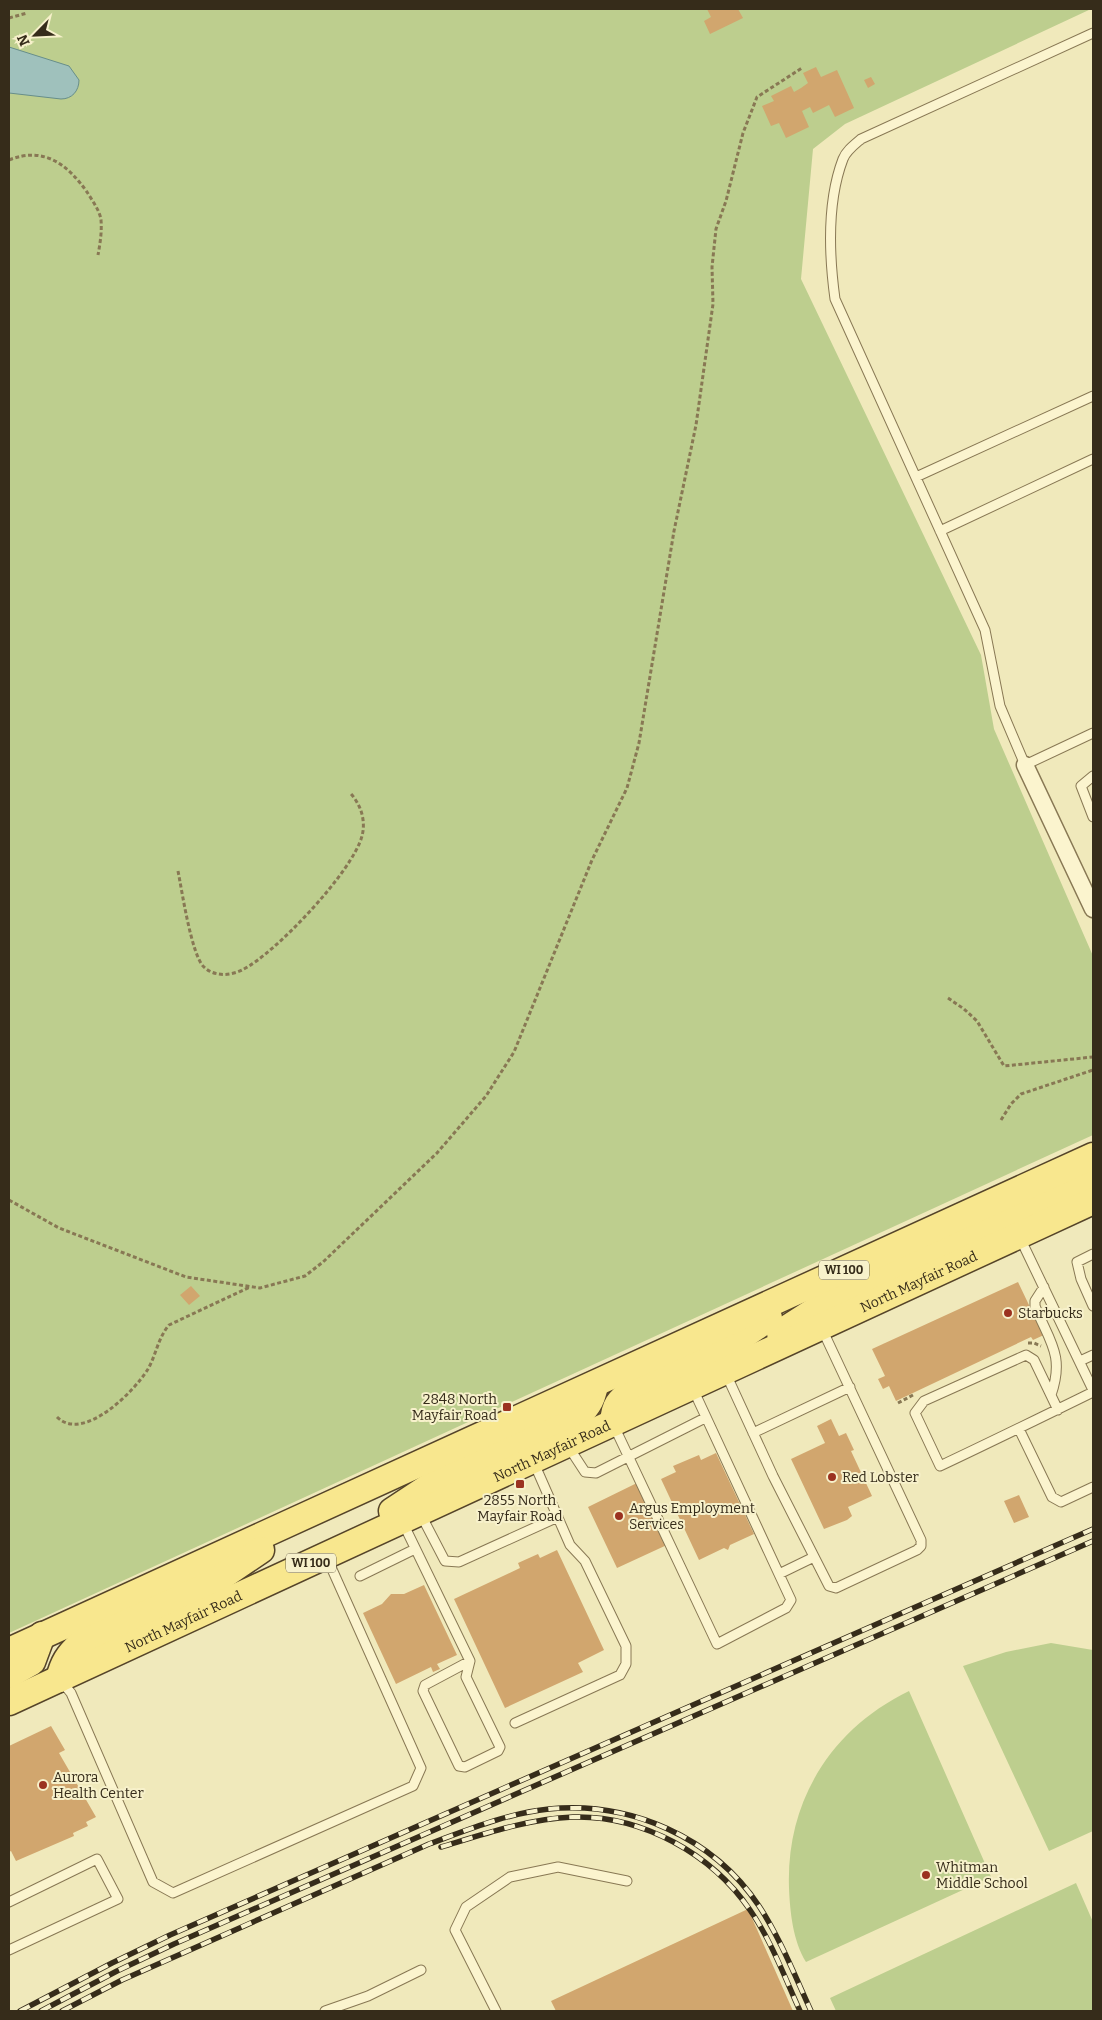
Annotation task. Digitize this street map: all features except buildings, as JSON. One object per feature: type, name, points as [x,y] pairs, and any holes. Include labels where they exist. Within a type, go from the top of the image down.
[{"type":"main road","name":"WI 100","points":[[9,1651],[1093,1156]]},
{"type":"main road","points":[[724,1372],[810,1312],[839,1295],[1093,1180]]},
{"type":"main road","name":"North Mayfair Road","points":[[9,1702],[1093,1201]]},
{"type":"main road","points":[[613,1423],[614,1410],[622,1398],[633,1390],[727,1347],[822,1280]]},
{"type":"main road","points":[[326,1556],[442,1478],[573,1419],[584,1411],[592,1400],[595,1385]]},
{"type":"main road","points":[[60,1679],[62,1667],[68,1654],[80,1644],[211,1584],[319,1510]]},
{"type":"main road","points":[[9,1675],[32,1662],[42,1635]]},
{"type":"street","points":[[1025,765],[1093,909]]},
{"type":"lane","points":[[1093,33],[861,139],[843,158],[830,231],[830,266],[835,299],[990,642],[1000,706],[1025,765],[1093,733]]},
{"type":"lane","points":[[916,477],[1093,396]]},
{"type":"lane","points":[[940,531],[1093,459]]},
{"type":"lane","points":[[1093,776],[1081,786],[1093,817]]},
{"type":"lane","points":[[1019,1236],[1093,1391],[1058,1410],[940,1466],[915,1413],[924,1401],[1026,1355],[1034,1360],[1058,1410]]},
{"type":"lane","points":[[1093,1254],[1077,1262],[1081,1279],[1093,1306]]},
{"type":"lane","points":[[1044,1287],[1035,1300],[1035,1306],[1056,1355],[1058,1368],[1051,1395]]},
{"type":"lane","points":[[724,1372],[829,1586],[836,1588],[921,1546],[921,1540],[822,1327]]},
{"type":"lane","points":[[1080,1361],[1093,1355]]},
{"type":"lane","points":[[613,1423],[717,1644],[790,1604],[791,1600],[692,1387]]},
{"type":"lane","points":[[753,1433],[850,1387]]},
{"type":"lane","points":[[567,1444],[585,1472],[590,1474],[630,1457],[705,1418]]},
{"type":"lane","points":[[1019,1429],[1052,1497],[1061,1502],[1093,1487]]},
{"type":"lane","points":[[515,1723],[620,1675],[626,1664],[626,1646],[585,1561],[570,1545],[533,1460]]},
{"type":"lane","points":[[411,1517],[444,1562],[460,1562],[558,1517]]},
{"type":"lane","points":[[411,1517],[415,1549],[470,1661],[466,1677],[500,1747],[498,1751],[464,1767],[459,1766],[423,1692],[425,1685],[470,1661]]},
{"type":"lane","points":[[360,1576],[415,1549]]},
{"type":"lane","points":[[60,1679],[71,1693],[153,1882],[173,1893],[413,1786],[421,1768],[326,1556]]},
{"type":"lane","points":[[779,1574],[814,1557]]},
{"type":"lane","points":[[9,1902],[97,1859],[118,1899],[9,1950]]},
{"type":"lane","points":[[496,2011],[455,1930],[466,1908],[510,1877],[558,1867],[627,1881]]},
{"type":"lane","points":[[325,2011],[368,1996],[421,1970]]},
{"type":"path","points":[[9,18],[27,13]]},
{"type":"path","points":[[9,1200],[59,1228],[186,1277],[260,1288],[289,1282],[305,1276],[322,1262],[437,1153],[486,1096],[514,1052],[592,860],[627,788],[639,743],[674,531],[696,425],[713,304],[712,267],[716,229],[726,201],[743,133],[757,97],[802,68]]},
{"type":"path","points":[[9,160],[30,154],[45,156],[63,165],[77,178],[94,202],[101,218],[98,255]]},
{"type":"path","points":[[178,871],[197,952],[204,967],[215,974],[224,975],[241,971],[292,929],[347,866],[358,847],[363,822],[360,807],[351,794]]},
{"type":"path","points":[[948,998],[964,1009],[976,1021],[1004,1066],[1093,1057]]},
{"type":"path","points":[[1002,1120],[1011,1104],[1021,1094],[1093,1070]]},
{"type":"path","points":[[57,1417],[67,1425],[79,1426],[105,1413],[142,1379],[152,1361],[161,1336],[169,1325],[250,1286]]},
{"type":"green space","points":[[9,9],[1091,9],[845,124],[813,149],[801,279],[981,655],[994,729],[1093,956],[1093,1135],[9,1633]]},
{"type":"green space","points":[[1051,1643],[1093,1650],[1093,1831],[1049,1851],[963,1666],[1006,1652]]},
{"type":"green space","points":[[909,1691],[991,1877],[806,1962],[795,1936],[789,1888],[790,1856],[796,1826],[805,1797],[819,1771],[836,1747],[857,1726],[881,1707]]},
{"type":"green space","points":[[1076,1883],[1093,1922],[1093,2011],[836,2011],[830,1998]]},
{"type":"water","points":[[9,47],[69,66],[79,80],[76,91],[72,96],[65,99],[9,93]]},
{"type":"railway","points":[[20,2011],[170,1935],[1093,1529]]},
{"type":"railway","points":[[41,2011],[117,1971],[174,1944],[1093,1541]]},
{"type":"railway","points":[[62,2011],[122,1980],[429,1844],[518,1814],[549,1809],[579,1808],[610,1811],[639,1818],[667,1829],[694,1843],[718,1861],[740,1882],[767,1918],[811,2011]]},
{"type":"railway","points":[[441,1847],[506,1828],[556,1818],[599,1818],[649,1831],[695,1855],[734,1890],[750,1910],[765,1934],[800,2011]]},
{"type":"place","name":"Starbucks","points":[[1008,1313]]},
{"type":"place","name":"2848 North Mayfair Road","points":[[507,1407]]},
{"type":"place","name":"Red Lobster","points":[[832,1477]]},
{"type":"place","name":"2855 North Mayfair Road","points":[[520,1484]]},
{"type":"place","name":"Argus Employment Services","points":[[619,1516]]},
{"type":"place","name":"Aurora Health Center","points":[[43,1785]]},
{"type":"place","name":"Whitman Middle School","points":[[926,1875]]}]
